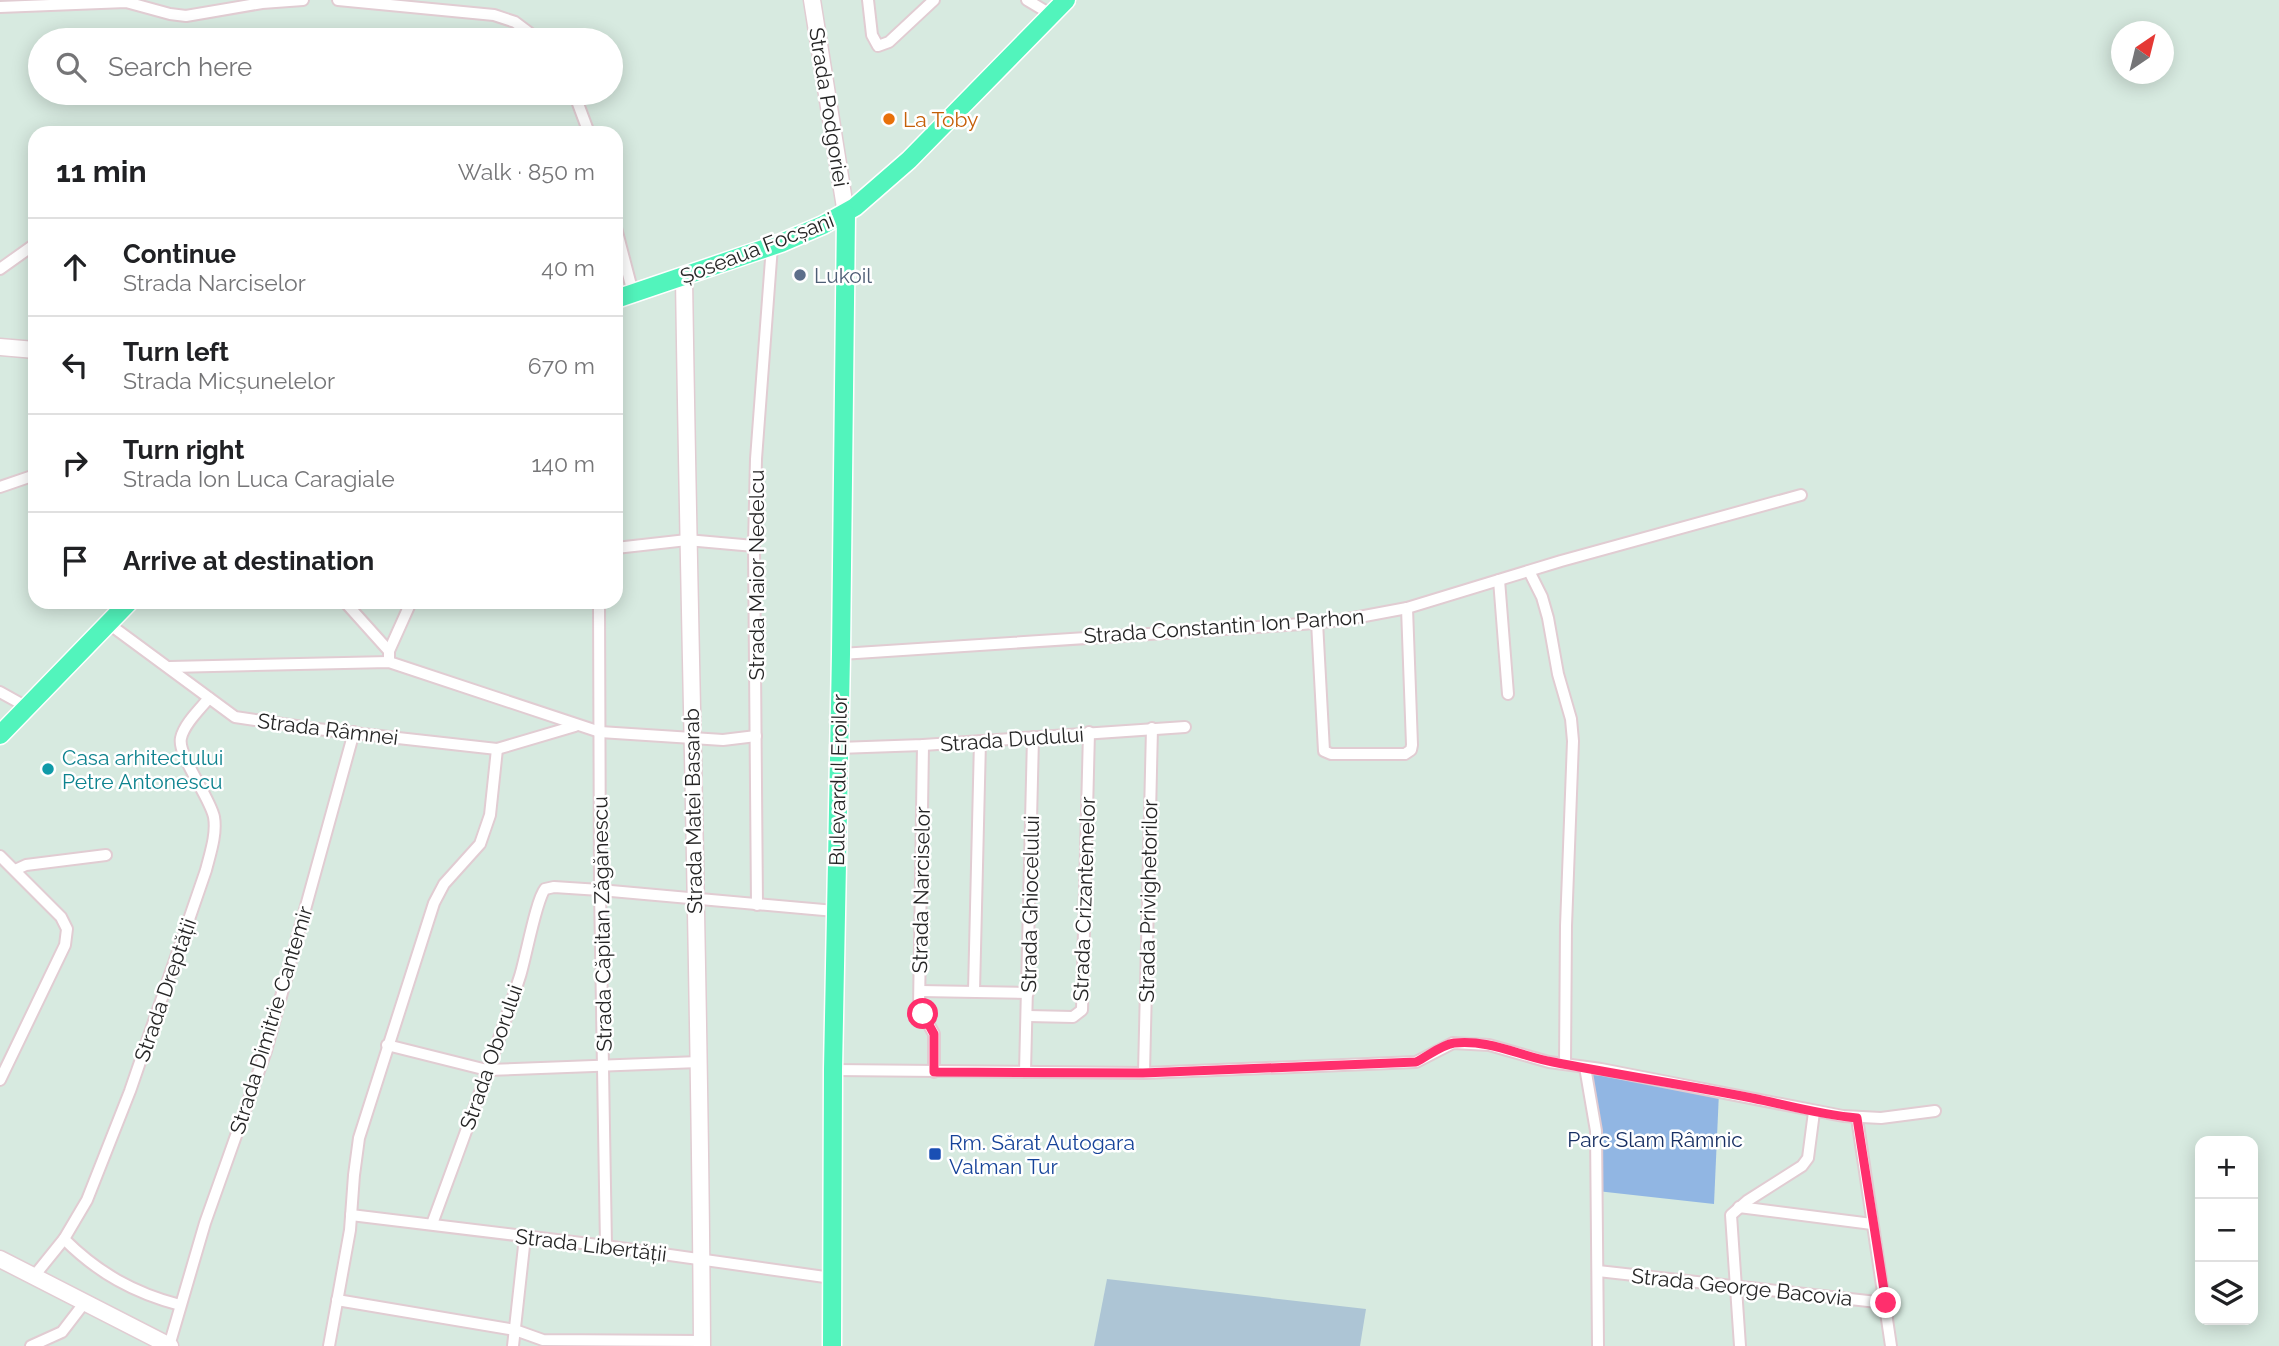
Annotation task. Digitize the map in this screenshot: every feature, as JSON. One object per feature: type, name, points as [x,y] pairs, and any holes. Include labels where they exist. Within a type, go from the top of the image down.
[{"type":"main road","name":"Șoseaua Focșani","points":[[625,296],[772,246],[846,214],[909,160],[1066,0]]},
{"type":"main road","name":"Bulevardul Eroilor","points":[[832,1346],[833,1070],[846,214]]},
{"type":"main road","points":[[0,735],[122,609]]},
{"type":"street","points":[[0,7],[126,2],[170,15],[187,16],[262,3],[303,0]]},
{"type":"street","points":[[338,0],[494,15],[515,22],[523,28]]},
{"type":"street","name":"Strada Podgoriei","points":[[812,0],[846,214]]},
{"type":"street","points":[[868,0],[878,46],[889,42],[934,0]]},
{"type":"street","points":[[1027,0],[1052,15]]},
{"type":"street","points":[[579,105],[587,126]]},
{"type":"street","name":"Strada Maior Nedelcu","points":[[757,905],[754,546],[756,460],[772,246]]},
{"type":"street","points":[[0,269],[28,249]]},
{"type":"street","name":"Strada Matei Basarab","points":[[684,276],[702,1344]]},
{"type":"street","points":[[0,347],[28,349]]},
{"type":"street","points":[[0,487],[28,477]]},
{"type":"street","name":"Strada Constantin Ion Parhon","points":[[841,654],[1317,622],[1407,608],[1684,525],[1801,495]]},
{"type":"street","points":[[623,547],[687,540],[754,546]]},
{"type":"street","points":[[1529,571],[1542,597],[1548,618],[1558,674],[1571,719],[1573,741],[1566,926],[1566,1065]]},
{"type":"street","points":[[1499,580],[1508,694]]},
{"type":"street","points":[[1317,622],[1324,751],[1331,754],[1405,754],[1410,752],[1412,745],[1407,608]]},
{"type":"street","points":[[351,609],[389,657]]},
{"type":"street","points":[[389,657],[408,609]]},
{"type":"street","name":"Strada Căpitan Zăgănescu","points":[[599,609],[600,890],[606,1246]]},
{"type":"street","name":"Strada Râmnei","points":[[108,624],[235,717],[497,749],[575,726]]},
{"type":"street","points":[[170,667],[389,657],[575,726],[600,732],[723,740],[756,736]]},
{"type":"street","points":[[0,692],[27,707]]},
{"type":"street","name":"Strada Dreptății","points":[[34,1275],[64,1239],[88,1200],[130,1091],[206,870],[213,842],[214,815],[180,742],[185,730],[209,698]]},
{"type":"street","name":"Strada Dudului","points":[[838,748],[923,746],[1185,727]]},
{"type":"street","name":"Strada Privighetorilor","points":[[1143,1073],[1152,728]]},
{"type":"street","name":"Strada Dimitrie Cantemir","points":[[170,1346],[180,1305],[225,1164],[266,1051],[354,732]]},
{"type":"street","name":"Strada Crizantemelor","points":[[1028,1016],[1073,1017],[1082,1010],[1089,732]]},
{"type":"street","name":"Strada Ghiocelului","points":[[1025,1072],[1034,737]]},
{"type":"street","points":[[974,990],[980,741]]},
{"type":"street","name":"Strada Narciselor","points":[[923,746],[919,1007],[934,1034],[934,1072]]},
{"type":"street","points":[[329,1346],[350,1230],[359,1138],[434,903],[444,884],[480,844],[485,832],[490,815],[497,749]]},
{"type":"street","points":[[15,870],[26,865],[106,855]]},
{"type":"street","points":[[0,856],[61,917],[67,929],[62,953],[0,1080]]},
{"type":"street","name":"Strada Oborului","points":[[432,1224],[519,977],[540,898],[549,887],[600,890]]},
{"type":"street","points":[[600,890],[835,911]]},
{"type":"street","points":[[920,991],[1028,993]]},
{"type":"street","points":[[833,1070],[1143,1073],[1416,1062],[1453,1043],[1489,1045],[1566,1065],[1814,1112],[1857,1118],[1881,1118],[1935,1111]]},
{"type":"street","points":[[387,1045],[487,1070],[699,1062]]},
{"type":"street","points":[[1586,1067],[1595,1131],[1598,1346]]},
{"type":"street","points":[[1740,1346],[1731,1215],[1802,1166],[1808,1158],[1814,1112]]},
{"type":"street","points":[[1857,1118],[1891,1346]]},
{"type":"street","points":[[1739,1207],[1872,1224]]},
{"type":"street","name":"Strada Libertății","points":[[351,1215],[606,1246],[832,1279]]},
{"type":"street","points":[[513,1346],[525,1237]]},
{"type":"street","points":[[64,1239],[105,1275],[154,1298],[180,1305]]},
{"type":"street","points":[[0,1259],[170,1346]]},
{"type":"street","name":"Strada George Bacovia","points":[[1598,1271],[1886,1303]]},
{"type":"street","points":[[337,1300],[515,1330],[543,1340],[702,1344]]},
{"type":"street","points":[[31,1346],[62,1332],[85,1302]]},
{"type":"green space","name":"Parc Slam Râmnic","points":[[1585,1067],[1719,1092],[1714,1204],[1597,1191]]},
{"type":"shaded area","points":[[1107,1279],[1366,1309],[1360,1346],[1094,1346]]},
{"type":"place","name":"La Toby","points":[[889,119]]},
{"type":"place","name":"Lukoil","points":[[800,275]]},
{"type":"place","name":"Casa arhitectului Petre Antonescu","points":[[48,769]]},
{"type":"place","name":"Rm. Sărat Autogara Valman Tur","points":[[935,1154]]},
{"type":"route","points":[[923,1014],[932,1028],[936,1044],[934,1072],[1143,1073],[1416,1062],[1453,1043],[1489,1045],[1549,1062],[1601,1069],[1809,1111],[1857,1118],[1886,1303]]}]
